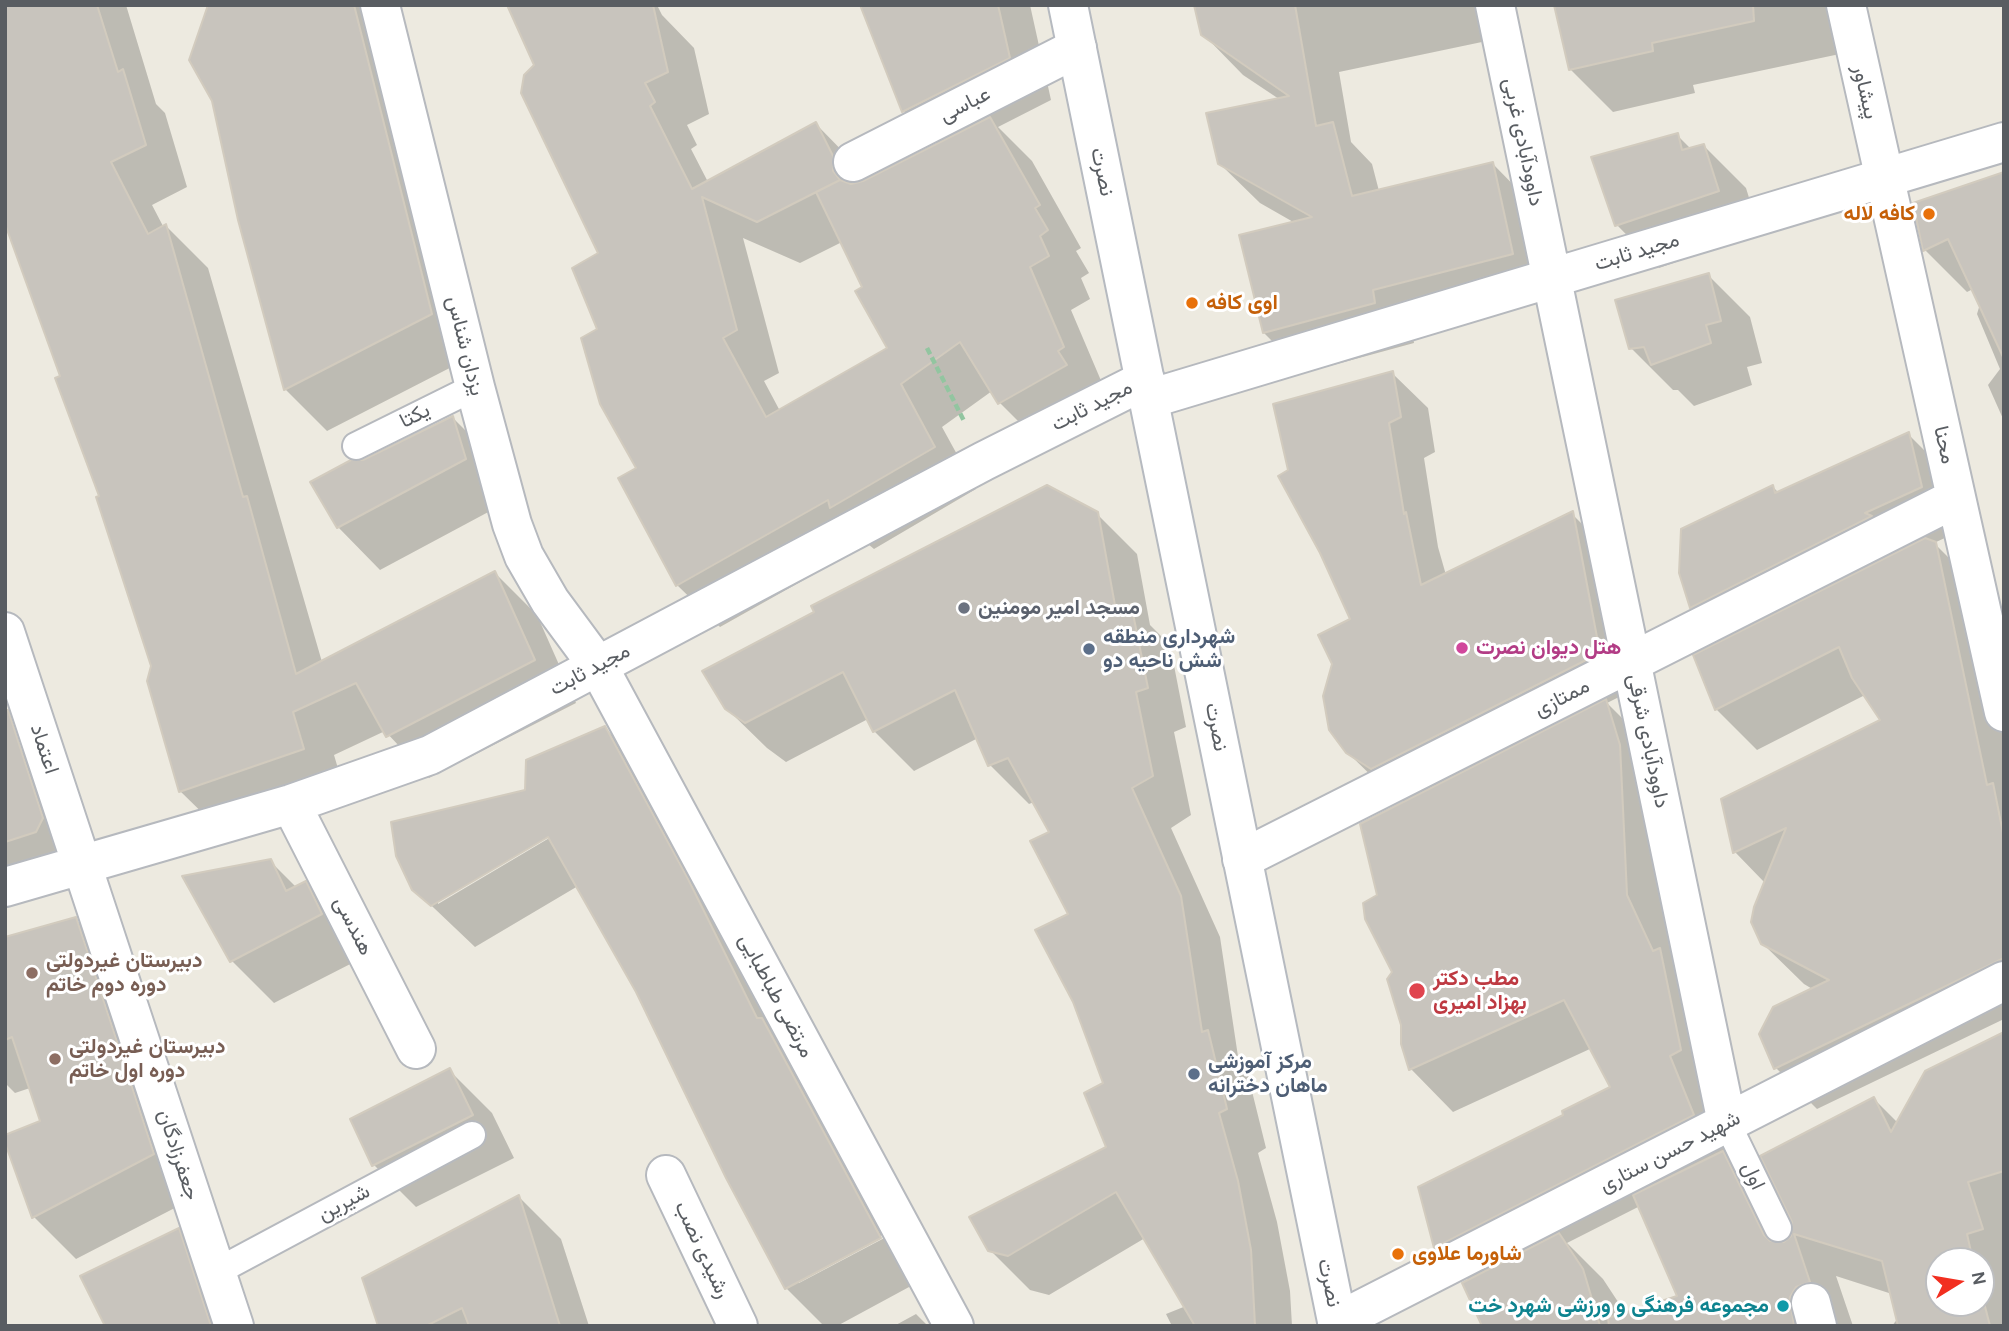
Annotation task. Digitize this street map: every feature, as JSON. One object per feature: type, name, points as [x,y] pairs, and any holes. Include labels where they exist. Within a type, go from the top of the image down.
[{"type":"street","name":"یزدان شناس","points":[[380,5],[512,524],[524,556],[550,601],[598,666]]},
{"type":"street","name":"نصرت","points":[[1068,5],[1337,1324]]},
{"type":"street","name":"داوودآبادی غربی","points":[[1495,5],[1552,278]]},
{"type":"street","name":"پیشاور","points":[[1846,5],[1885,178]]},
{"type":"street","name":"عباسی","points":[[853,162],[1077,48]]},
{"type":"street","name":"مجید ثابت","points":[[5,887],[290,804],[430,755],[984,461],[1147,389],[1552,278],[2004,142]]},
{"type":"street","name":"محنا","points":[[1885,178],[2004,712]]},
{"type":"street","name":"داوودآبادی شرقی","points":[[1552,278],[1727,1123]]},
{"type":"street","name":"ممتازی","points":[[1242,859],[1956,498]]},
{"type":"street","name":"اعتماد","points":[[5,632],[82,865]]},
{"type":"street","name":"مرتضی طباطبایی","points":[[598,666],[954,1326]]},
{"type":"street","name":"هندسی","points":[[290,804],[416,1049]]},
{"type":"street","name":"جعفرزادگان","points":[[82,865],[234,1326]]},
{"type":"street","name":"شهید حسن ستاری","points":[[1337,1324],[2004,981]]},
{"type":"street","name":"رشیدی نصب","points":[[666,1175],[738,1326]]},
{"type":"lane","name":"یکتا","points":[[356,446],[475,387]]},
{"type":"lane","name":"اول","points":[[1727,1123],[1778,1228]]},
{"type":"lane","name":"شیرین","points":[[216,1272],[472,1135]]},
{"type":"path","points":[[927,348],[984,461]]},
{"type":"building","points":[[5,5],[97,5],[118,72],[123,69],[146,145],[111,162],[148,234],[166,224],[243,497],[247,496],[296,674],[495,571],[535,660],[386,737],[356,683],[293,712],[304,749],[179,792],[147,681],[151,666],[96,497],[99,496],[55,378],[60,376],[5,224]]},
{"type":"building","points":[[208,5],[354,5],[432,314],[284,390],[238,220],[212,101],[189,60]]},
{"type":"building","points":[[507,5],[653,5],[668,72],[645,83],[655,102],[650,106],[692,189],[816,122],[833,156],[833,171],[840,180],[851,184],[863,181],[990,117],[1040,205],[1035,208],[1048,230],[1040,236],[1049,256],[1030,267],[1064,347],[1058,351],[1067,365],[998,404],[960,342],[901,384],[935,447],[830,508],[828,500],[676,586],[618,478],[636,468],[600,404],[581,338],[597,329],[572,268],[598,253],[521,93],[524,75],[534,65]],"holes":[[[816,192],[862,287],[855,291],[887,348],[766,417],[723,338],[737,330],[702,197],[757,222]]]},
{"type":"building","points":[[860,5],[998,5],[1010,58],[902,112]]},
{"type":"building","points":[[1194,5],[1295,5],[1316,126],[1333,122],[1352,196],[1493,162],[1513,254],[1373,290],[1375,303],[1263,333],[1239,235],[1312,217],[1218,164],[1206,113],[1289,96],[1201,35]]},
{"type":"building","points":[[1554,5],[1753,5],[1754,21],[1652,43],[1653,51],[1569,70]]},
{"type":"building","points":[[1678,133],[1682,150],[1704,144],[1719,191],[1615,226],[1591,157]]},
{"type":"building","points":[[2004,172],[2004,359],[1948,239],[1923,251],[1913,203]]},
{"type":"building","points":[[1709,273],[1721,321],[1706,325],[1711,343],[1651,365],[1644,347],[1629,349],[1615,300]]},
{"type":"building","name":"هتل دیوان نصرت","points":[[1393,371],[1401,417],[1389,423],[1404,514],[1406,512],[1421,585],[1573,511],[1600,653],[1371,769],[1346,753],[1329,730],[1323,696],[1332,664],[1318,635],[1350,619],[1320,553],[1278,476],[1288,470],[1273,404]]},
{"type":"building","points":[[453,416],[466,459],[337,528],[310,482],[351,460],[363,460]]},
{"type":"building","points":[[1909,432],[1922,487],[1865,513],[1872,516],[1690,608],[1679,573],[1681,529],[1773,485],[1775,493]]},
{"type":"building","points":[[1047,485],[1098,512],[1116,611],[1131,604],[1148,688],[1136,692],[1153,776],[1132,788],[1181,896],[1202,1032],[1208,1030],[1227,1109],[1219,1113],[1238,1181],[1251,1250],[1255,1326],[1195,1326],[1116,1192],[1008,1256],[988,1251],[969,1217],[1106,1147],[1084,1093],[1103,1083],[1073,1002],[1035,930],[1068,914],[1030,841],[1049,832],[1008,758],[988,766],[955,690],[873,732],[843,672],[745,723],[725,709],[702,671],[814,612],[811,606]]},
{"type":"building","points":[[1925,538],[1936,542],[1987,785],[1993,783],[2004,838],[2004,958],[1774,1069],[1759,1034],[1773,1007],[1829,980],[1761,944],[1751,922],[1754,907],[1786,828],[1733,853],[1721,799],[1880,720],[1852,678],[1839,647],[1715,710],[1693,655]]},
{"type":"building","points":[[1606,699],[1620,745],[1627,895],[1653,951],[1660,948],[1681,1050],[1670,1056],[1694,1115],[1434,1248],[1418,1187],[1563,1115],[1562,1111],[1610,1087],[1564,1000],[1409,1070],[1401,1044],[1401,1025],[1387,979],[1392,972],[1365,919],[1363,903],[1377,895],[1360,824]]},
{"type":"building","points":[[8,710],[43,818],[36,832],[5,842],[5,711]]},
{"type":"building","points":[[605,726],[688,879],[757,1018],[762,1018],[881,1238],[785,1289],[726,1178],[636,992],[548,837],[431,906],[412,890],[396,856],[391,822],[525,790],[526,760]]},
{"type":"building","points":[[271,859],[286,891],[306,881],[322,914],[230,962],[182,876]]},
{"type":"building","points":[[76,917],[154,1154],[32,1218],[5,1143],[5,1135],[40,1121],[12,1037],[5,1040],[5,937]]},
{"type":"building","points":[[2004,1032],[2004,1171],[1968,1182],[1983,1229],[1967,1234],[1970,1247],[1925,1247],[1925,1317],[1988,1317],[1990,1326],[1898,1326],[1882,1261],[1794,1234],[1810,1282],[1796,1287],[1790,1297],[1794,1326],[1609,1326],[1608,1318],[1677,1296],[1633,1195],[1723,1151],[1764,1235],[1770,1241],[1784,1242],[1791,1236],[1792,1222],[1760,1156],[1874,1097],[1891,1132],[1925,1071]]},
{"type":"building","points":[[450,1068],[473,1115],[372,1166],[350,1119]]},
{"type":"building","points":[[519,1195],[560,1326],[469,1326],[462,1308],[426,1326],[378,1326],[362,1278]]},
{"type":"building","points":[[179,1228],[211,1326],[105,1326],[80,1276]]},
{"type":"building","points":[[1559,1233],[1583,1269],[1600,1326],[1482,1326],[1462,1283]]},
{"type":"place","name":"کافه لاله","points":[[1929,214]]},
{"type":"place","name":"اوی کافه","points":[[1192,303]]},
{"type":"place","name":"مسجد امیر مومنین","points":[[964,608]]},
{"type":"place","name":"هتل دیوان نصرت","points":[[1462,648]]},
{"type":"place","name":"شهرداری منطقه شش ناحیه دو","points":[[1089,649]]},
{"type":"place","name":"دبیرستان غیردولتی دوره دوم خاتم","points":[[32,973]]},
{"type":"place","name":"مطب دکتر بهزاد امیری","points":[[1417,991]]},
{"type":"place","name":"دبیرستان غیردولتی دوره اول خاتم","points":[[55,1059]]},
{"type":"place","name":"مرکز آموزشی ماهان دخترانه","points":[[1194,1074]]},
{"type":"place","name":"شاورما علاوی","points":[[1398,1254]]},
{"type":"place","name":"مجموعه فرهنگی و ورزشی شهرد خت","points":[[1783,1306]]}]
